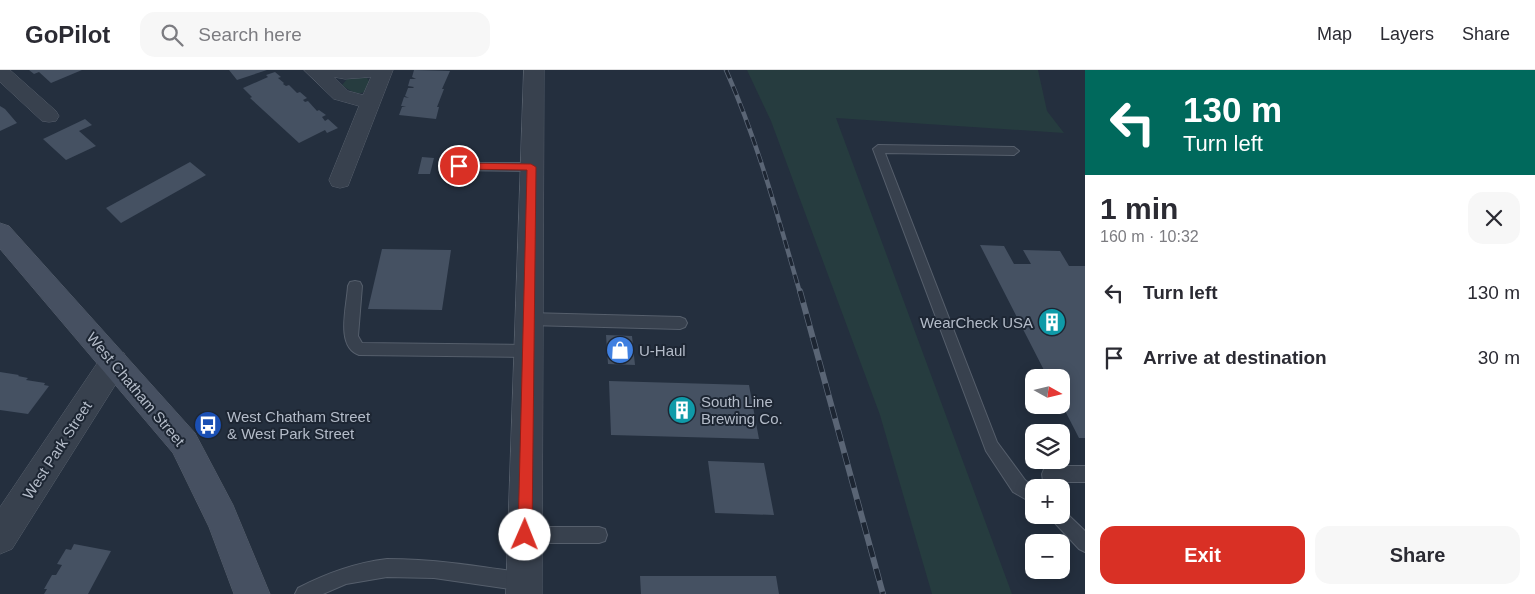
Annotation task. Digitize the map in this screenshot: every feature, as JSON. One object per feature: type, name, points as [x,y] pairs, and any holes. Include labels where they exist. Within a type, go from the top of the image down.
[{"type":"main road","name":"West Chatham Street","points":[[0,232],[184,443],[206,482],[227,527],[252,594]]},
{"type":"street","points":[[0,70],[49,116]]},
{"type":"street","points":[[314,70],[341,95],[369,103]]},
{"type":"street","points":[[319,70],[345,73],[382,70],[340,180]]},
{"type":"street","points":[[524,588],[534,70]]},
{"type":"street","name":"West Park Street","points":[[0,537],[114,362]]},
{"type":"lane","points":[[1014,151],[878,149],[991,446],[1019,486],[1025,490]]},
{"type":"lane","points":[[459,166],[531,167]]},
{"type":"lane","points":[[355,286],[351,336],[353,344],[359,349],[529,351]]},
{"type":"lane","points":[[529,319],[680,323]]},
{"type":"lane","points":[[1051,479],[1050,474],[1085,474]]},
{"type":"lane","points":[[1067,524],[1085,543]]},
{"type":"lane","points":[[525,535],[598,536]]},
{"type":"lane","points":[[304,594],[347,575],[378,569],[414,568],[524,588]]},
{"type":"green space","points":[[747,70],[1038,70],[1047,111],[1064,133],[836,118],[1012,594],[932,594],[880,415],[771,121]]},
{"type":"green space","points":[[348,78],[367,78],[371,84],[365,92],[354,92],[342,85]]},
{"type":"building","points":[[29,70],[82,70],[51,83],[39,72],[34,74]]},
{"type":"building","points":[[229,70],[267,70],[237,80]]},
{"type":"building","points":[[414,70],[450,71],[442,89],[444,89],[437,107],[439,107],[436,119],[399,115],[402,107],[406,106],[401,106],[404,97],[409,98],[405,96],[408,88],[414,87],[408,86],[410,79],[416,79],[412,77]]},
{"type":"building","points":[[275,72],[281,77],[278,78],[283,84],[289,85],[297,93],[300,92],[307,98],[303,100],[305,102],[308,101],[317,111],[319,110],[326,115],[322,117],[325,121],[328,119],[338,128],[327,133],[325,130],[299,143],[250,98],[252,97],[243,88]]},
{"type":"building","points":[[0,106],[17,123],[0,131]]},
{"type":"building","points":[[85,119],[92,125],[79,131],[96,146],[66,160],[43,139]]},
{"type":"building","points":[[422,157],[434,158],[430,174],[418,174]]},
{"type":"building","points":[[190,162],[206,175],[121,223],[106,208]]},
{"type":"building","name":"WearCheck USA","points":[[980,245],[1004,246],[1014,264],[1031,264],[1023,250],[1060,251],[1069,266],[1085,266],[1085,438],[1079,438],[1067,414],[1070,414],[1070,369],[1043,369]]},
{"type":"building","points":[[382,249],[451,250],[442,310],[368,309]]},
{"type":"building","name":"U-Haul","points":[[606,335],[632,336],[635,365],[608,364]]},
{"type":"building","points":[[0,372],[19,375],[28,378],[26,380],[45,383],[44,385],[49,386],[28,414],[0,410]]},
{"type":"building","name":"South Line Brewing Co.","points":[[609,381],[749,385],[759,439],[611,435]]},
{"type":"building","points":[[708,461],[764,463],[774,515],[715,513]]},
{"type":"building","points":[[74,544],[111,551],[88,594],[44,594],[47,589],[44,589],[52,575],[56,575],[62,565],[57,564],[66,549],[71,550]]},
{"type":"building","points":[[640,576],[776,576],[779,594],[641,594]]},
{"type":"railway","points":[[726,70],[758,152],[800,293]]},
{"type":"railway","points":[[800,291],[883,594]]},
{"type":"place","name":"WearCheck USA","points":[[1052,322]]},
{"type":"place","name":"U-Haul","points":[[620,350]]},
{"type":"place","name":"South Line Brewing Co.","points":[[682,410]]},
{"type":"place","name":"West Chatham Street & West Park Street","points":[[208,425]]},
{"type":"route","points":[[459,166],[531,167],[525,535]]}]
